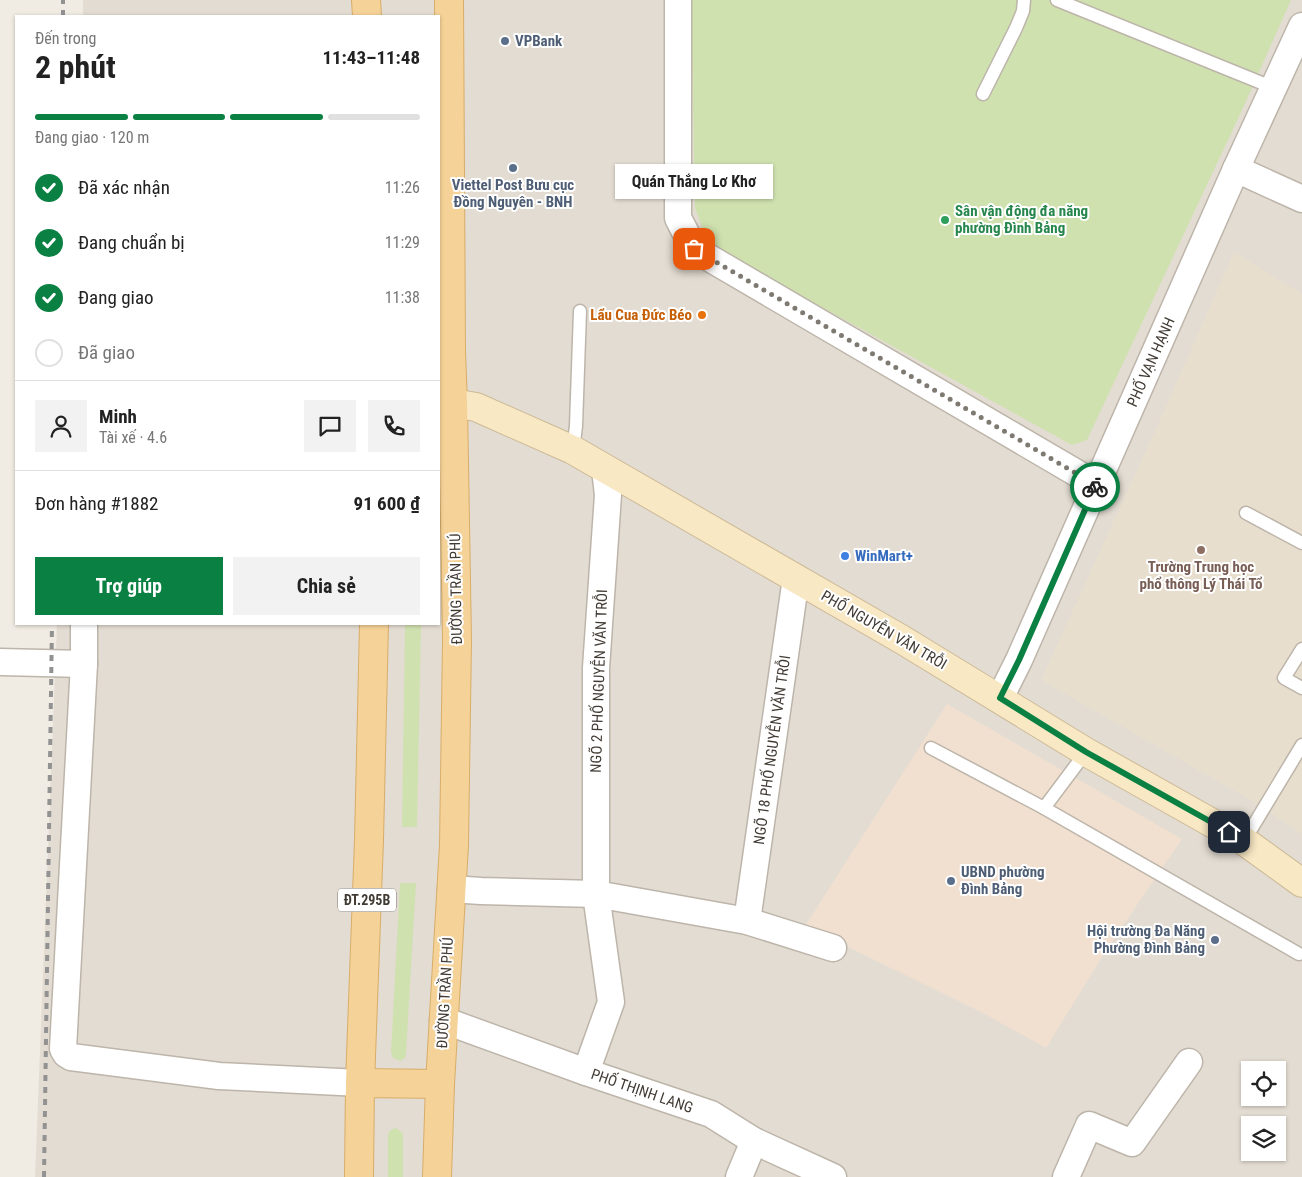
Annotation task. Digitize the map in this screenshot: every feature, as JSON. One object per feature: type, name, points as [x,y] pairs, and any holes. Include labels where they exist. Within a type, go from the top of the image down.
[{"type":"main road","points":[[366,0],[367,15]]},
{"type":"main road","name":"ĐƯỜNG TRẦN PHÚ","points":[[437,1177],[443,1020],[454,844],[457,641],[446,405],[451,342],[449,0]]},
{"type":"main road","name":"PHỐ NGUYỄN VĂN TRỖI","points":[[446,405],[476,407],[573,450],[902,639],[1086,752],[1244,841],[1302,883]]},
{"type":"main road","name":"ĐT.295B","points":[[359,1177],[360,1083],[369,840],[374,625]]},
{"type":"main road","points":[[360,1083],[440,1084]]},
{"type":"street","points":[[678,0],[678,218],[694,249],[1096,485]]},
{"type":"street","name":"PHỐ VẠN HẠNH","points":[[1000,698],[1019,660],[1236,169],[1302,26]]},
{"type":"street","points":[[1236,169],[1302,199]]},
{"type":"street","name":"NGÕ 2 PHỐ NGUYỄN VĂN TRỖI","points":[[586,1072],[610,1002],[596,894],[596,668],[608,495],[605,468]]},
{"type":"street","name":"NGÕ 18 PHỐ NGUYỄN VĂN TRỖI","points":[[747,921],[796,578]]},
{"type":"street","points":[[84,625],[84,664],[64,1049],[66,1054],[71,1057],[219,1076],[360,1083]]},
{"type":"street","points":[[0,662],[84,664]]},
{"type":"street","points":[[451,889],[596,894],[747,921],[833,948]]},
{"type":"street","name":"PHỐ THỊNH LANG","points":[[443,1020],[586,1072],[711,1114],[754,1141],[833,1177]]},
{"type":"street","points":[[1066,1177],[1089,1126],[1132,1143],[1189,1062]]},
{"type":"street","points":[[739,1177],[754,1141]]},
{"type":"lane","points":[[983,94],[1016,28],[1023,11],[1024,0]]},
{"type":"lane","points":[[1057,0],[1274,88]]},
{"type":"lane","points":[[573,450],[576,426],[580,312]]},
{"type":"lane","points":[[1246,513],[1302,543]]},
{"type":"lane","points":[[1302,649],[1284,678],[1302,688]]},
{"type":"lane","points":[[1244,841],[1302,745]]},
{"type":"lane","points":[[931,748],[1044,808],[1299,954]]},
{"type":"lane","points":[[1044,808],[1086,752]]},
{"type":"shaded area","points":[[83,0],[1302,0],[1302,1177],[35,1177],[57,625],[440,625],[440,15],[83,15]]},
{"type":"shaded area","name":"Trường Trung học phổ thông Lý Thái Tổ","points":[[1234,252],[1302,294],[1302,834],[1261,806],[1041,680],[1160,420]]},
{"type":"shaded area","points":[[947,704],[1182,839],[1105,952],[1046,1048],[983,1013],[805,926]]},
{"type":"green space","name":"Sân vận động đa năng phường Đình Bảng","points":[[691,0],[1291,0],[1243,108],[1087,440],[1072,445],[718,250],[704,232],[695,208]]},
{"type":"green space","points":[[405,625],[421,625],[417,827],[402,827]]},
{"type":"green space","points":[[400,883],[416,883],[406,1053],[405,1058],[400,1061],[393,1058],[391,1052]]},
{"type":"green space","points":[[396,1128],[403,1134],[403,1177],[388,1177],[388,1136],[391,1130]]},
{"type":"railway","points":[[63,0],[63,15]]},
{"type":"railway","points":[[44,1177],[52,625]]},
{"type":"way so far","points":[[694,249],[1096,485],[1095,487]]},
{"type":"place","name":"VPBank","points":[[505,41]]},
{"type":"place","name":"Viettel Post Bưu cục Đồng Nguyên - BNH","points":[[513,168]]},
{"type":"place","name":"Sân vận động đa năng phường Đình Bảng","points":[[945,220]]},
{"type":"place","name":"Quán Thắng Lơ Khơ","points":[[694,249]]},
{"type":"place","name":"Lẩu Cua Đức Béo","points":[[702,315]]},
{"type":"place","name":"Trường Trung học phổ thông Lý Thái Tổ","points":[[1201,550]]},
{"type":"place","name":"WinMart+","points":[[845,556]]},
{"type":"place","name":"UBND phường Đình Bảng","points":[[951,881]]},
{"type":"place","name":"Hội trường Đa Năng Phường Đình Bảng","points":[[1215,940]]},
{"type":"route","points":[[1095,487],[1019,660],[1000,698],[1086,752],[1229,832]]}]
